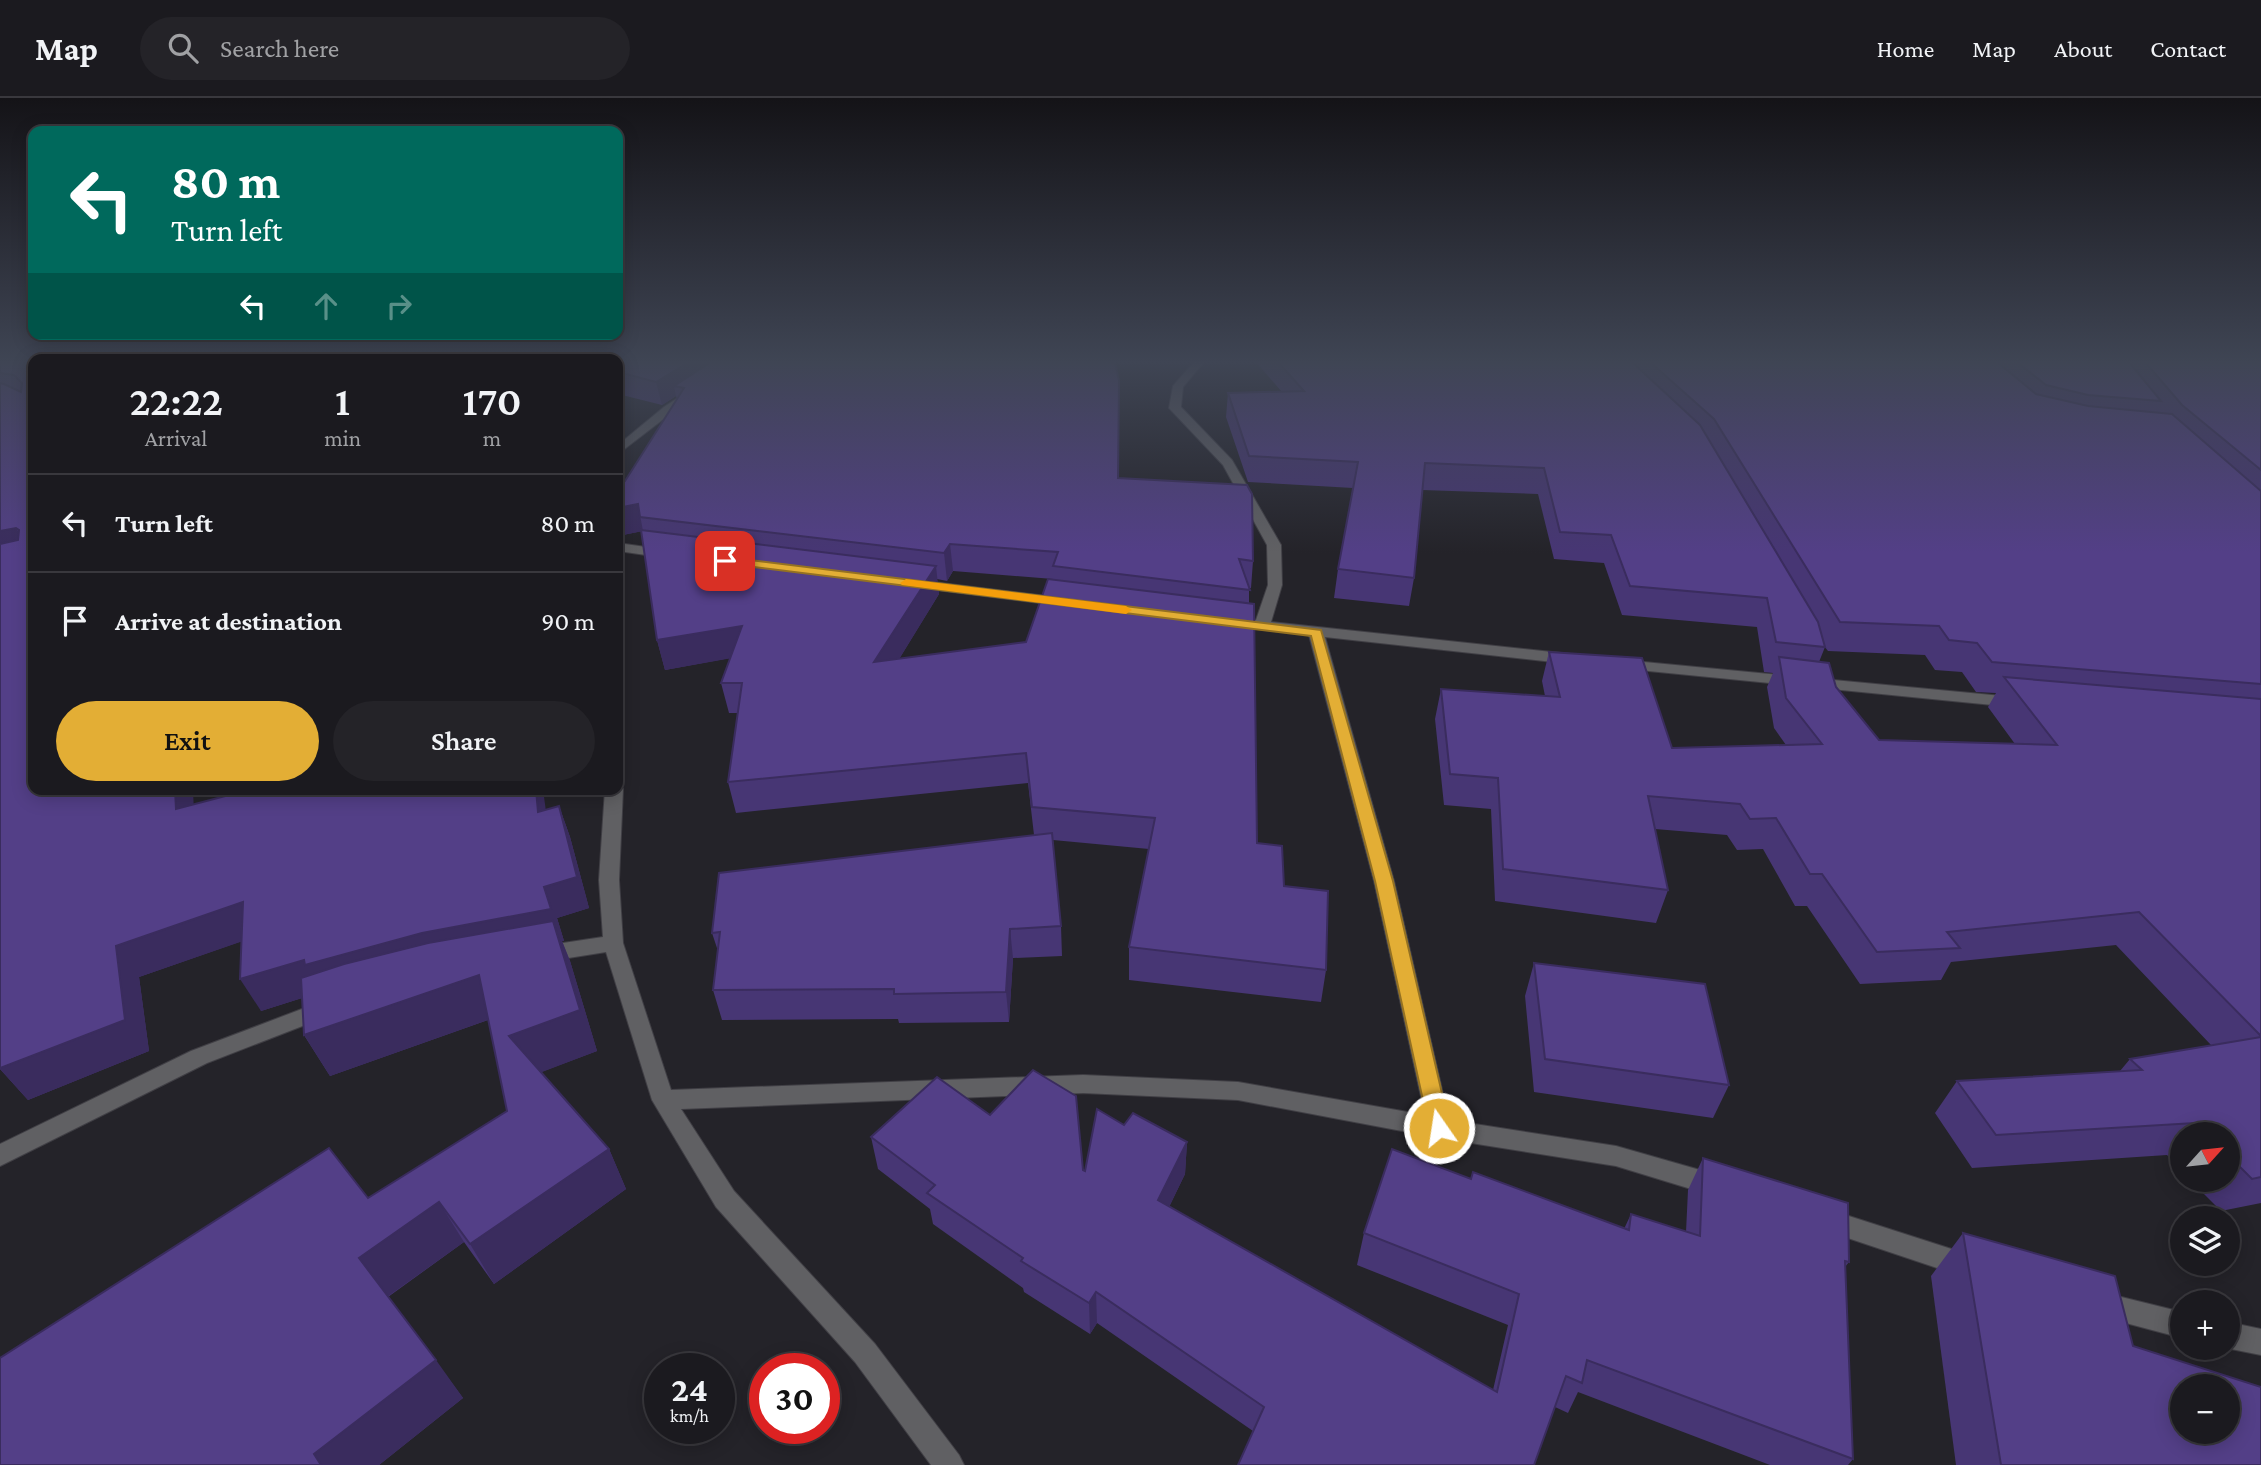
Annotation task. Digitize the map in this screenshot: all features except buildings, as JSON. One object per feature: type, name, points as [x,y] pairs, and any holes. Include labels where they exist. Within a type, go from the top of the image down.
[{"type":"street","points":[[623,448],[648,426]]},
{"type":"street","points":[[1192,426],[1228,463],[1274,545],[1275,585],[1262,626]]},
{"type":"street","points":[[623,548],[686,556]]},
{"type":"street","points":[[906,583],[1084,605]]},
{"type":"street","points":[[1221,621],[1598,662],[1834,681],[2029,703]]},
{"type":"street","points":[[1317,633],[1384,881],[1439,1128]]},
{"type":"street","points":[[614,795],[609,880],[612,943],[663,1100],[725,1199],[864,1353],[949,1465]]},
{"type":"street","points":[[522,957],[612,943]]},
{"type":"street","points":[[0,1156],[161,1074],[289,1020],[342,1003]]},
{"type":"street","points":[[663,1100],[1083,1084],[1238,1091],[1439,1128],[1616,1156],[1730,1190]]},
{"type":"street","points":[[1808,1214],[1989,1273]]},
{"type":"street","points":[[2077,1298],[2170,1322]]},
{"type":"street","points":[[2240,1338],[2261,1342]]},
{"type":"slow traffic","points":[[906,583],[1126,610]]},
{"type":"route","points":[[725,561],[1317,633],[1384,881],[1439,1128]]}]
